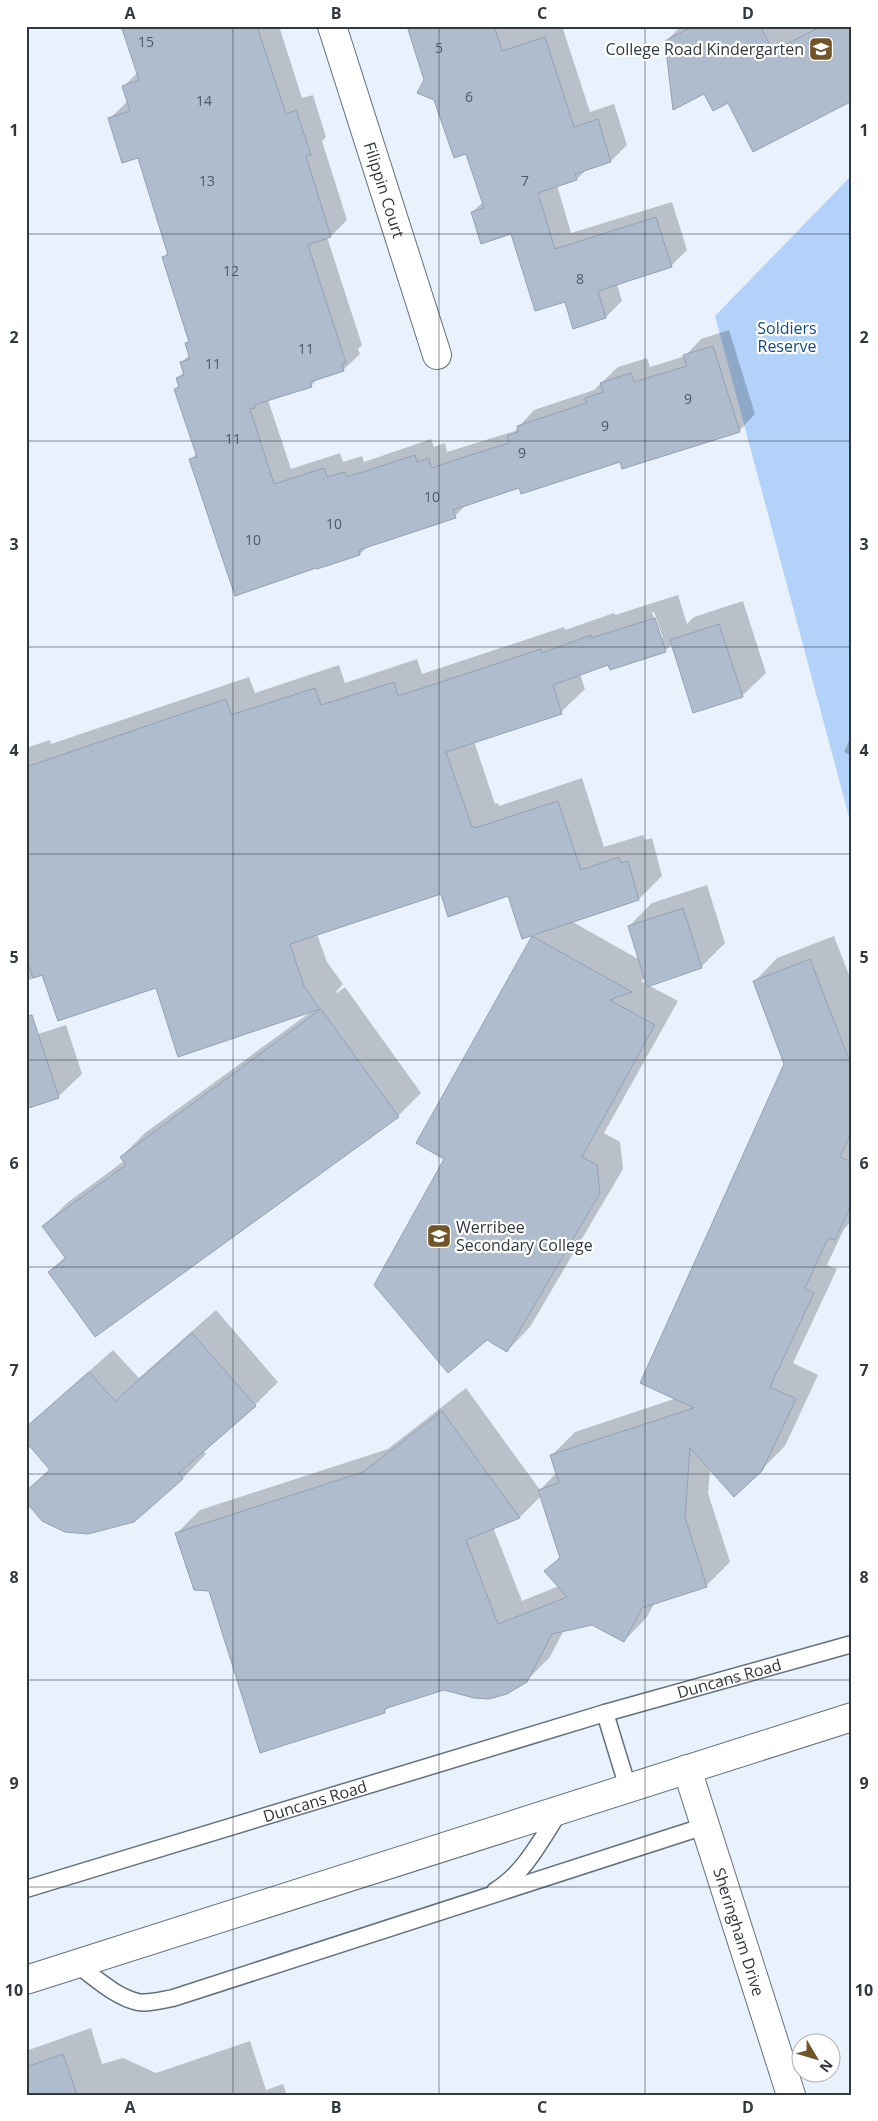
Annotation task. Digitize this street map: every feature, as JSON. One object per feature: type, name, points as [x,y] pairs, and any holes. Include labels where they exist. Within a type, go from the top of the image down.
[{"type":"main road","name":"Filippin Court","points":[[332,26],[437,355]]},
{"type":"main road","points":[[26,1980],[852,1717]]},
{"type":"main road","name":"Sheringham Drive","points":[[688,1769],[790,2095]]},
{"type":"lane","name":"Duncans Road","points":[[26,1889],[605,1713],[852,1644]]},
{"type":"lane","points":[[605,1713],[628,1788]]},
{"type":"lane","points":[[481,1899],[499,1888],[524,1865],[560,1810]]},
{"type":"lane","points":[[76,1964],[120,1995],[138,2002],[154,2002],[705,1826]]},
{"type":"green space","name":"Soldiers Reserve","points":[[852,175],[852,828],[715,316]]},
{"type":"building","points":[[121,26],[257,26],[286,114],[296,110],[311,155],[306,156],[331,237],[308,245],[346,363],[342,364],[344,371],[310,382],[312,387],[254,405],[255,408],[250,409],[274,484],[324,468],[327,477],[345,472],[347,477],[415,455],[417,462],[429,458],[431,468],[509,443],[507,436],[518,432],[517,426],[587,403],[585,398],[603,392],[600,383],[631,373],[634,382],[687,366],[683,355],[713,346],[740,432],[622,469],[620,462],[521,494],[519,488],[453,510],[456,518],[359,550],[360,555],[235,596],[189,459],[197,457],[174,389],[179,387],[176,378],[184,375],[180,362],[190,359],[185,343],[189,342],[162,257],[168,255],[138,158],[122,163],[108,118],[130,111],[122,86],[139,80]]},
{"type":"building","points":[[407,26],[494,26],[502,51],[545,37],[574,127],[598,119],[611,162],[575,174],[577,180],[538,193],[555,249],[656,217],[672,267],[598,291],[606,318],[573,329],[565,302],[535,311],[511,234],[481,244],[471,212],[484,208],[466,154],[454,158],[434,100],[417,93],[424,80]]},
{"type":"building","points":[[693,26],[760,26],[773,51],[822,26],[852,26],[852,101],[753,152],[728,103],[713,111],[704,94],[673,110],[665,41]]},
{"type":"building","points":[[655,618],[666,652],[610,670],[608,665],[553,685],[562,714],[446,752],[472,827],[474,826],[475,828],[558,801],[581,870],[619,857],[621,863],[628,861],[639,900],[522,939],[508,896],[448,917],[441,894],[290,944],[304,986],[320,1009],[178,1057],[156,988],[58,1021],[42,975],[33,978],[26,957],[26,767],[226,699],[231,715],[315,688],[321,705],[394,682],[398,696],[541,649],[542,653],[591,635],[591,638]]},
{"type":"building","points":[[719,624],[743,697],[693,713],[670,640]]},
{"type":"building","points":[[683,908],[702,968],[647,987],[628,926]]},
{"type":"building","points":[[532,936],[632,992],[610,1000],[655,1025],[582,1157],[597,1165],[600,1193],[507,1352],[487,1340],[448,1373],[374,1285],[444,1159],[416,1143]]},
{"type":"building","points":[[810,959],[848,1057],[852,1059],[852,1131],[840,1157],[852,1162],[852,1203],[835,1240],[828,1238],[805,1288],[814,1293],[770,1387],[796,1399],[762,1471],[734,1497],[690,1448],[685,1517],[707,1587],[642,1608],[624,1642],[592,1625],[552,1634],[527,1682],[507,1694],[489,1699],[474,1698],[444,1690],[384,1709],[385,1713],[260,1753],[209,1591],[194,1590],[175,1533],[363,1472],[442,1411],[520,1518],[466,1540],[498,1624],[567,1597],[544,1571],[560,1558],[538,1490],[559,1483],[550,1455],[694,1408],[640,1383],[784,1064],[753,981]]},
{"type":"building","points":[[321,1009],[399,1117],[95,1337],[48,1272],[66,1259],[42,1226],[126,1165],[120,1157]]},
{"type":"building","points":[[32,1015],[59,1098],[26,1109],[26,1016]]},
{"type":"building","points":[[192,1333],[256,1406],[179,1473],[183,1479],[134,1522],[88,1534],[65,1532],[42,1521],[26,1502],[26,1491],[50,1470],[26,1442],[26,1427],[89,1372],[115,1401]]},
{"type":"building","points":[[63,2054],[77,2095],[26,2095],[26,2067]]},
{"type":"place","name":"College Road Kindergarten","points":[[821,49]]},
{"type":"place","name":"Werribee Secondary College","points":[[439,1236]]}]
